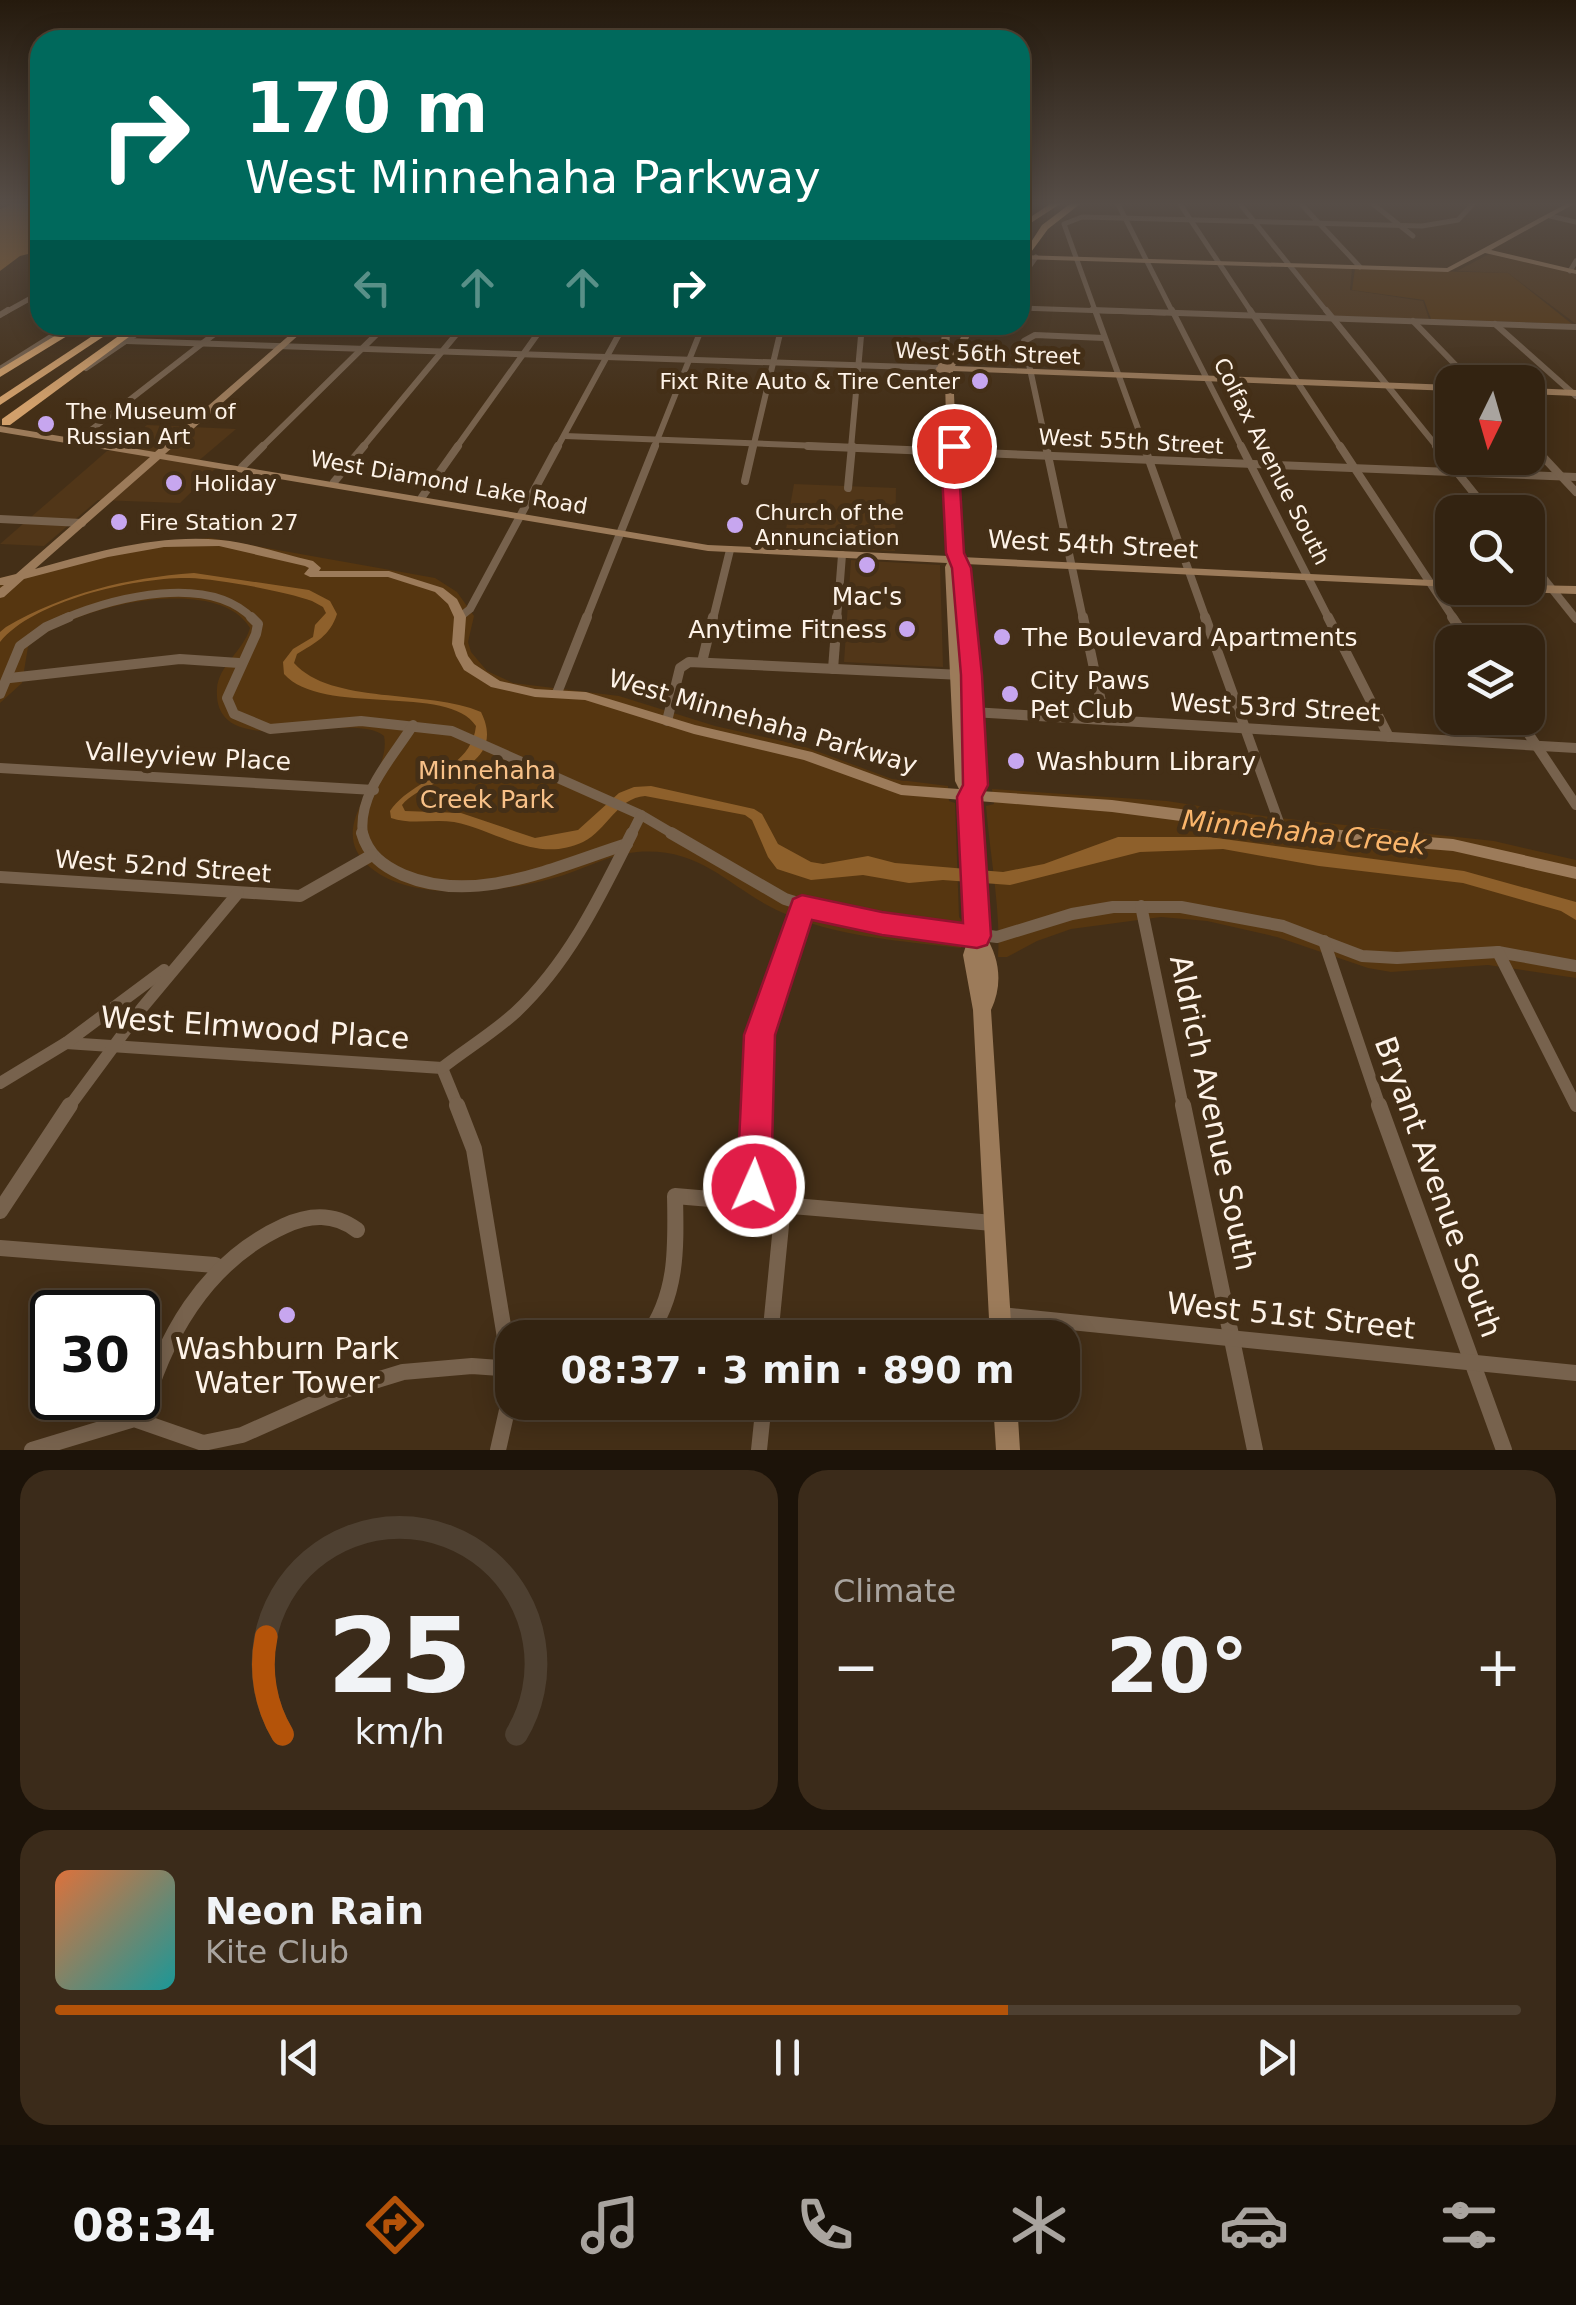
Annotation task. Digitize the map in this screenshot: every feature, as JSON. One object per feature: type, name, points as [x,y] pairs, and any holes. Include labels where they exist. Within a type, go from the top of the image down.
[{"type":"highway","points":[[0,372],[63,335]]},
{"type":"highway","points":[[0,389],[81,335]]},
{"type":"highway","points":[[44,374],[101,335]]},
{"type":"highway","points":[[0,402],[109,335]]},
{"type":"highway","points":[[2,426],[126,335]]},
{"type":"street","points":[[1080,272],[1281,828]]},
{"type":"street","name":"Colfax Avenue South","points":[[1151,272],[1388,737]]},
{"type":"street","points":[[1222,272],[1458,625]]},
{"type":"street","points":[[1293,272],[1435,446]]},
{"type":"street","points":[[0,315],[30,298]]},
{"type":"street","points":[[1030,308],[1576,327]]},
{"type":"street","points":[[1412,321],[1455,365]]},
{"type":"street","points":[[1495,324],[1575,394]]},
{"type":"street","points":[[0,372],[55,335]]},
{"type":"street","points":[[2,426],[135,335]]},
{"type":"street","points":[[78,440],[213,335]]},
{"type":"street","points":[[0,594],[295,335]]},
{"type":"street","points":[[242,467],[376,335]]},
{"type":"street","points":[[334,482],[456,335]]},
{"type":"street","points":[[422,497],[537,335]]},
{"type":"street","points":[[0,582],[137,550],[216,543],[309,563],[314,565],[310,574],[389,574],[424,582],[453,602],[460,617],[468,611],[619,335]]},
{"type":"street","points":[[556,693],[624,533],[699,335]]},
{"type":"street","points":[[745,481],[780,335]]},
{"type":"street","points":[[848,488],[861,335]]},
{"type":"street","points":[[940,335],[944,439],[950,450],[956,559],[950,567],[972,712],[976,785],[970,797]]},
{"type":"street","points":[[942,350],[944,335]]},
{"type":"street","points":[[944,369],[966,335]]},
{"type":"street","points":[[1104,338],[1030,336],[1024,341],[1105,720]]},
{"type":"street","name":"West 56th Street","points":[[126,341],[1435,387]]},
{"type":"street","points":[[1545,392],[1575,394]]},
{"type":"street","name":"West Diamond Lake Road","points":[[2,426],[730,550]]},
{"type":"street","name":"West 55th Street","points":[[565,436],[1435,471]]},
{"type":"street","points":[[1545,460],[1576,492]]},
{"type":"street","points":[[1458,475],[1475,495]]},
{"type":"street","name":"West 55th Street","points":[[1519,475],[1576,478]]},
{"type":"street","points":[[0,519],[82,522]]},
{"type":"street","points":[[702,662],[730,550]]},
{"type":"street","name":"West 54th Street","points":[[730,550],[1435,583]]},
{"type":"street","points":[[833,669],[842,554]]},
{"type":"street","points":[[1545,580],[1576,619]]},
{"type":"street","points":[[1545,589],[1576,590]]},
{"type":"street","points":[[0,694],[10,678],[10,663],[17,648],[54,620],[115,602],[158,596],[215,598],[250,612],[257,631],[227,698],[234,714],[256,725],[288,729],[361,721],[413,725],[468,738],[641,816],[802,906],[882,924],[1005,937],[1072,914],[1142,906],[1214,911],[1306,934],[1362,956],[1498,952],[1576,966]]},
{"type":"street","name":"West Minnehaha Parkway","points":[[460,617],[458,644],[462,656],[481,676],[515,690],[586,696],[807,756],[887,787],[1130,808],[1467,847],[1576,873]]},
{"type":"street","points":[[10,678],[78,676],[180,656],[240,663]]},
{"type":"street","points":[[667,720],[681,666],[702,662],[964,675]]},
{"type":"street","points":[[964,675],[962,781],[970,797],[977,936],[972,955],[982,1010],[1000,1320]]},
{"type":"street","name":"West 53rd Street","points":[[972,712],[1576,748]]},
{"type":"street","points":[[413,725],[374,790],[363,816],[362,830],[372,855],[406,878],[447,885],[483,884],[530,876],[626,844]]},
{"type":"street","points":[[1530,735],[1576,806]]},
{"type":"street","name":"Valleyview Place","points":[[0,768],[374,790]]},
{"type":"street","points":[[503,1320],[474,1149],[442,1068],[522,1007],[576,945],[641,816]]},
{"type":"street","name":"West 52nd Street","points":[[2,880],[300,896],[372,855]]},
{"type":"street","points":[[0,1211],[110,1046],[179,958],[238,893]]},
{"type":"street","points":[[754,1202],[760,1035],[802,906]]},
{"type":"street","name":"Aldrich Avenue South","points":[[1142,906],[1255,1450]]},
{"type":"street","name":"Bryant Avenue South","points":[[1324,941],[1354,1036],[1504,1450]]},
{"type":"street","points":[[1498,952],[1576,1106]]},
{"type":"street","name":"West Elmwood Place","points":[[0,1083],[66,1043],[179,958]]},
{"type":"street","name":"West Elmwood Place","points":[[66,1043],[442,1068]]},
{"type":"street","points":[[661,1320],[673,1285],[675,1196],[994,1223]]},
{"type":"street","points":[[772,1320],[783,1205]]},
{"type":"street","points":[[160,1363],[178,1326],[221,1269],[251,1244],[302,1218],[344,1219],[358,1230]]},
{"type":"street","points":[[0,1248],[215,1265],[221,1269]]},
{"type":"street","name":"West 51st Street","points":[[1000,1315],[1576,1373]]},
{"type":"street","points":[[141,1420],[203,1443],[242,1435],[367,1378],[455,1364],[495,1367]]},
{"type":"street","points":[[32,1450],[120,1420]]},
{"type":"street","points":[[498,1450],[505,1420]]},
{"type":"street","points":[[760,1450],[762,1420]]},
{"type":"street","points":[[1006,1420],[1008,1450]]},
{"type":"shaded area","points":[[1297,272],[1352,272],[1350,290],[1423,301],[1429,319],[1334,316]]},
{"type":"shaded area","points":[[1474,272],[1576,274],[1576,324],[1508,273]]},
{"type":"shaded area","points":[[147,425],[236,429],[196,463],[216,468],[180,503],[98,500],[44,546],[0,544],[107,451],[115,451]]},
{"type":"shaded area","points":[[794,484],[896,488],[895,551],[783,546]]},
{"type":"shaded area","points":[[851,560],[940,565],[943,667],[844,662]]},
{"type":"shaded area","points":[[194,573],[309,590],[330,601],[337,614],[330,628],[297,654],[294,663],[310,676],[355,691],[459,705],[481,712],[487,732],[484,747],[475,760],[413,795],[402,805],[405,811],[461,813],[535,838],[578,830],[619,793],[651,786],[754,809],[762,814],[778,844],[811,862],[823,864],[868,856],[895,863],[1003,872],[1044,864],[1118,837],[1209,837],[1464,871],[1576,902],[1576,920],[1561,911],[1463,883],[1319,866],[1223,849],[1140,852],[1010,885],[943,880],[909,883],[863,875],[811,880],[777,869],[752,820],[745,815],[645,796],[627,802],[583,842],[566,848],[533,847],[454,822],[391,818],[390,811],[400,799],[464,754],[476,726],[462,713],[440,706],[326,694],[302,687],[284,674],[283,662],[293,649],[313,637],[315,625],[326,613],[312,601],[202,579],[142,582],[61,603],[16,627],[0,642],[0,632],[6,627],[73,596],[120,583]]},
{"type":"green space","points":[[1355,272],[1508,273],[1572,324],[1431,319],[1424,300],[1352,290]]},
{"type":"green space","name":"Minnehaha Creek Park","points":[[211,538],[435,578],[457,592],[474,616],[468,642],[471,652],[487,671],[513,683],[619,696],[715,726],[800,745],[892,779],[948,786],[949,801],[955,803],[959,917],[965,924],[961,948],[870,937],[802,920],[762,902],[698,862],[660,852],[628,853],[543,881],[493,890],[438,891],[390,880],[371,868],[357,852],[353,836],[355,819],[379,769],[384,736],[367,729],[259,731],[236,725],[221,712],[218,681],[250,628],[233,611],[207,601],[140,601],[106,608],[47,632],[28,647],[22,683],[0,703],[0,578],[162,542]]},
{"type":"green space","points":[[992,789],[1167,801],[1270,817],[1494,841],[1576,860],[1576,978],[1488,965],[1391,972],[1277,937],[1207,921],[1161,917],[1071,929],[1007,957],[998,957],[997,902],[986,806],[994,804]]},
{"type":"place","name":"Fixt Rite Auto & Tire Center","points":[[980,381]]},
{"type":"place","name":"The Museum of Russian Art","points":[[46,424]]},
{"type":"place","name":"Holiday","points":[[174,483]]},
{"type":"place","name":"Fire Station 27","points":[[119,522]]},
{"type":"place","name":"Church of the Annunciation","points":[[735,525]]},
{"type":"place","name":"Mac's","points":[[867,565]]},
{"type":"place","name":"Anytime Fitness","points":[[907,629]]},
{"type":"place","name":"The Boulevard Apartments","points":[[1002,637]]},
{"type":"place","name":"City Paws Pet Club","points":[[1010,694]]},
{"type":"place","name":"Washburn Library","points":[[1016,761]]},
{"type":"place","name":"Washburn Park Water Tower","points":[[287,1315]]},
{"type":"route","points":[[754,1186],[760,1035],[802,906],[882,924],[977,936],[970,797],[976,785],[972,675],[962,568],[955,553],[950,453],[954,446]]},
{"type":"water label","name":"Minnehaha Creek","points":[[1304,832]]}]
